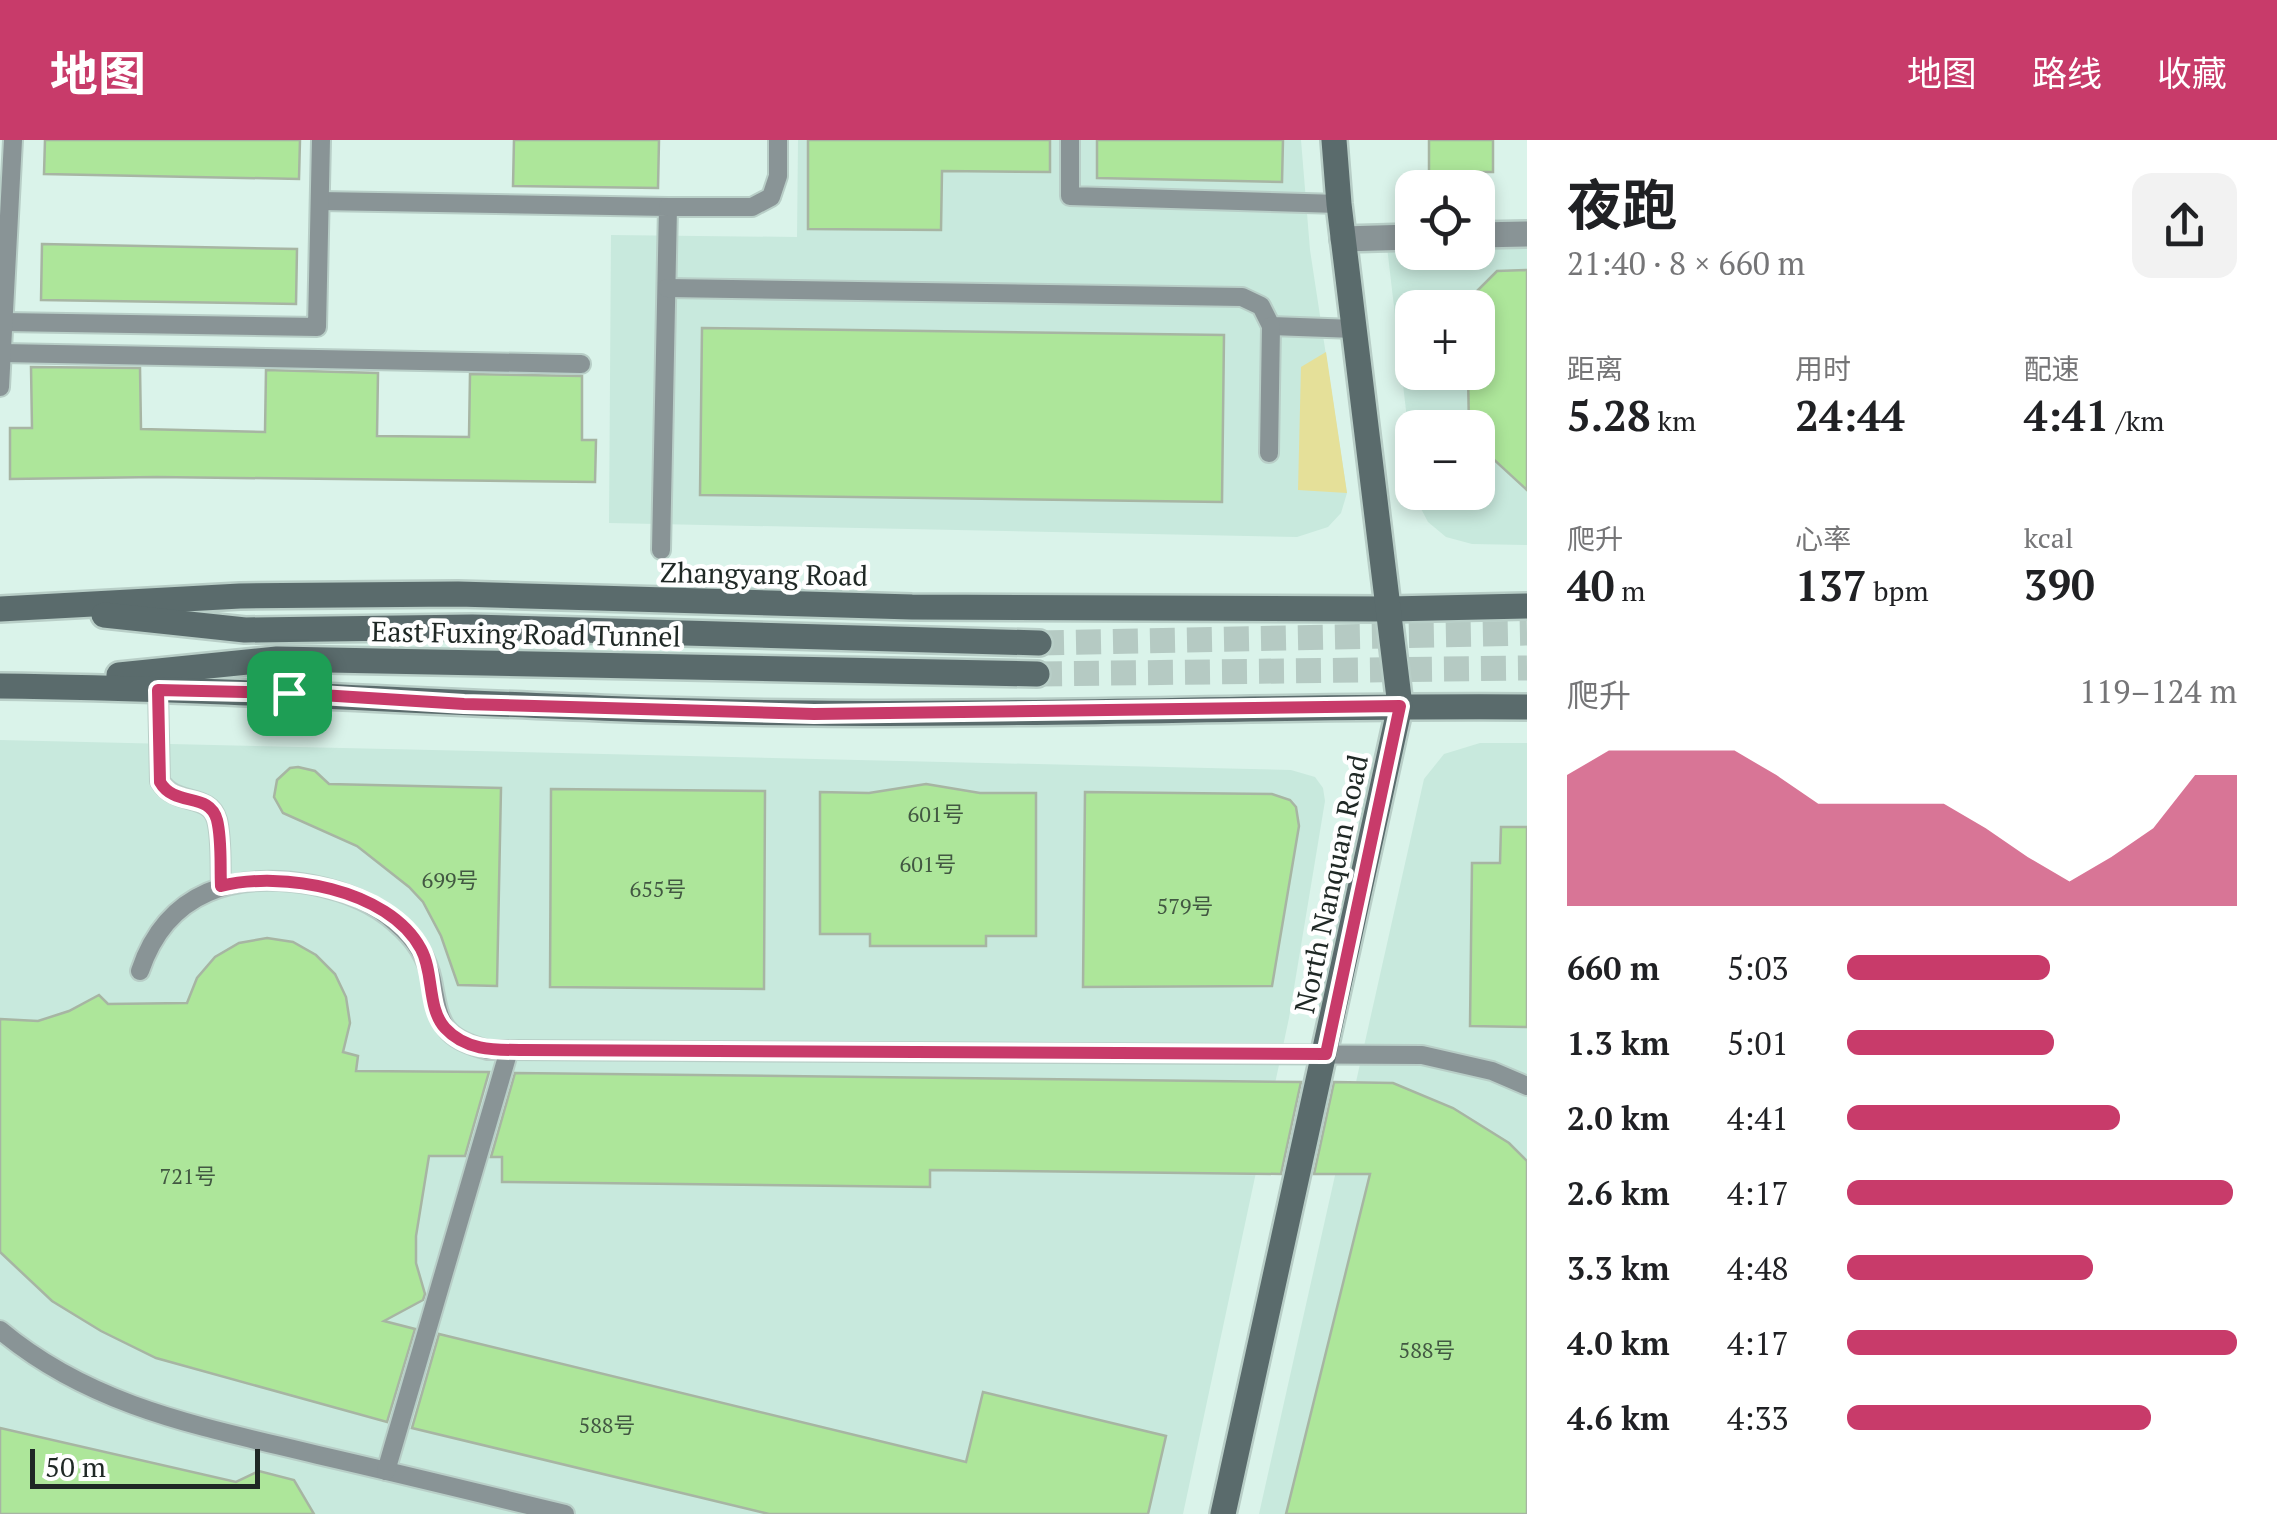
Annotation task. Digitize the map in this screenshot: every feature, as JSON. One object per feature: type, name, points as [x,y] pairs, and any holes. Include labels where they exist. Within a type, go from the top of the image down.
[{"type":"main road","name":"North Nanquan Road","points":[[1223,1514],[1400,706],[1334,140]]},
{"type":"main road","name":"Zhangyang Road","points":[[12,608],[240,596],[458,594],[912,608],[1527,606]]},
{"type":"main road","name":"East Fuxing Road Tunnel","points":[[12,608],[245,630],[472,627],[1040,643]]},
{"type":"main road","name":"East Fuxing Road Tunnel","points":[[8,686],[277,658],[1037,674]]},
{"type":"main road","points":[[8,686],[814,714],[1400,706],[1527,708]]},
{"type":"street","points":[[1495,235],[1527,234]]},
{"type":"street","points":[[1343,239],[1395,237]]},
{"type":"lane","points":[[0,388],[13,140]]},
{"type":"lane","points":[[4,322],[317,327],[321,140]]},
{"type":"lane","points":[[320,201],[752,207],[771,197],[778,176],[778,140]]},
{"type":"lane","points":[[1070,140],[1070,196],[1339,204]]},
{"type":"lane","points":[[661,550],[668,207]]},
{"type":"lane","points":[[667,288],[1242,298],[1261,306],[1272,326],[1269,453]]},
{"type":"lane","points":[[1272,326],[1354,329]]},
{"type":"lane","points":[[2,353],[580,364]]},
{"type":"lane","points":[[158,690],[160,782],[178,798],[202,802],[212,810],[217,821],[221,886]]},
{"type":"lane","points":[[140,971],[149,944],[194,899],[246,880],[286,880],[361,900],[395,921],[420,947],[443,1027],[466,1044],[488,1050],[1422,1055],[1492,1070],[1527,1086]]},
{"type":"lane","points":[[386,1471],[508,1050]]},
{"type":"lane","points":[[0,1330],[29,1354],[78,1381],[160,1416],[565,1514]]},
{"type":"shaded area","points":[[798,140],[1301,140],[1310,250],[1347,493],[1341,513],[1328,527],[1297,537],[609,523],[611,235],[797,237]]},
{"type":"shaded area","points":[[1527,234],[1527,545],[1472,544],[1446,537],[1428,522],[1422,510],[1495,510],[1495,410],[1406,410],[1404,390],[1495,390],[1495,290],[1395,290],[1395,316],[1386,238],[1395,238],[1395,270],[1495,270],[1495,235]]},
{"type":"shaded area","points":[[1326,352],[1347,493],[1298,490],[1301,367]]},
{"type":"shaded area","points":[[0,740],[1291,770],[1315,777],[1323,788],[1325,801],[1289,1018],[1183,1514],[0,1514]]},
{"type":"shaded area","points":[[1480,743],[1527,743],[1527,1514],[1259,1514],[1424,779],[1444,754]]},
{"type":"building","points":[[45,140],[300,140],[299,179],[44,174]]},
{"type":"building","points":[[514,140],[659,140],[658,188],[513,186]]},
{"type":"building","points":[[808,140],[1050,140],[1050,172],[942,171],[941,230],[808,229]]},
{"type":"building","points":[[1097,140],[1283,140],[1282,182],[1097,178]]},
{"type":"building","points":[[1429,140],[1493,140],[1493,170],[1429,170]]},
{"type":"building","points":[[42,244],[297,249],[296,304],[41,300]]},
{"type":"building","points":[[1527,270],[1527,490],[1495,461],[1495,410],[1469,410],[1468,390],[1495,390],[1495,290],[1478,290],[1497,271]]},
{"type":"building","points":[[702,328],[1224,335],[1222,502],[700,495]]},
{"type":"building","points":[[31,367],[140,368],[141,429],[265,432],[266,370],[378,373],[377,436],[469,437],[470,374],[582,376],[582,440],[596,440],[595,482],[10,479],[10,428],[32,428]]},
{"type":"building","points":[[290,768],[315,771],[329,784],[501,788],[497,986],[458,985],[441,936],[423,902],[409,887],[357,846],[283,813],[274,797],[277,780]]},
{"type":"building","points":[[926,784],[980,793],[1036,793],[1036,936],[986,936],[986,946],[870,946],[870,934],[820,934],[820,792],[869,793]]},
{"type":"building","points":[[551,789],[765,791],[764,989],[550,987]]},
{"type":"building","points":[[1085,792],[1272,794],[1290,800],[1296,807],[1299,826],[1272,986],[1083,987]]},
{"type":"building","points":[[1501,827],[1527,827],[1527,1027],[1470,1026],[1472,863],[1500,863]]},
{"type":"building","points":[[267,938],[293,942],[316,955],[335,974],[346,997],[350,1023],[343,1052],[358,1056],[356,1071],[489,1072],[465,1156],[429,1156],[416,1236],[416,1263],[425,1294],[423,1300],[384,1321],[415,1329],[387,1422],[156,1358],[52,1301],[0,1252],[0,1019],[38,1021],[99,995],[108,1004],[187,1003],[197,978],[215,957],[239,943]]},
{"type":"building","points":[[515,1073],[1301,1082],[1281,1174],[930,1170],[930,1187],[502,1182],[502,1157],[491,1157]]},
{"type":"building","points":[[1334,1082],[1393,1083],[1453,1108],[1509,1143],[1527,1161],[1527,1514],[1286,1514],[1370,1174],[1314,1174]]},
{"type":"building","points":[[439,1334],[966,1462],[983,1392],[1166,1436],[1148,1514],[769,1514],[412,1428]]},
{"type":"building","points":[[0,1428],[236,1482],[259,1471],[294,1480],[314,1514],[0,1514]]},
{"type":"tunnel","points":[[1039,643],[1527,633]]},
{"type":"tunnel","points":[[1037,674],[1527,668]]},
{"type":"route","points":[[158,690],[289,693],[464,704],[814,714],[1400,706],[1326,1054],[488,1050],[466,1044],[443,1027],[420,947],[395,921],[361,900],[286,880],[246,880],[221,886],[217,821],[212,810],[202,802],[178,798],[160,782],[158,690]]}]
